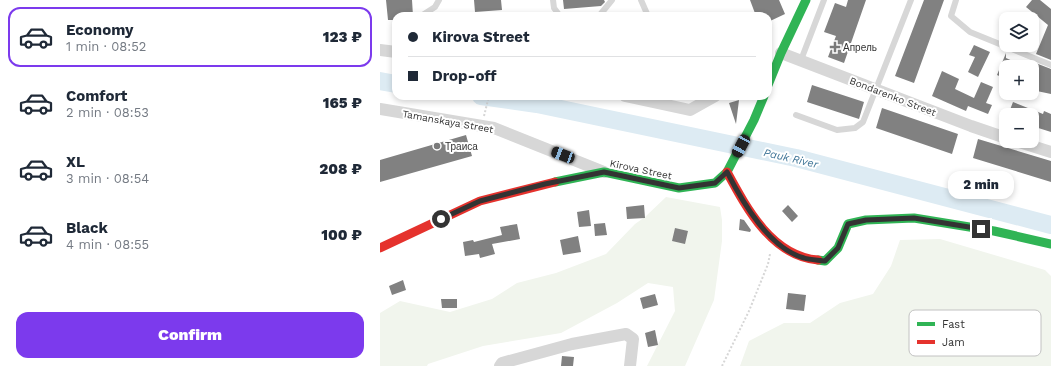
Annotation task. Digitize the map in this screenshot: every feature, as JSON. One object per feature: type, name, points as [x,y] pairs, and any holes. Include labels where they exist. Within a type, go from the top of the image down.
[{"type":"main road","points":[[772,67],[781,53],[806,0]]},
{"type":"main road","name":"Kirova Street","points":[[380,248],[480,201],[545,184],[604,172],[679,188],[715,183],[727,172],[754,120],[762,100]]},
{"type":"main road","points":[[727,172],[748,210],[763,229],[785,249],[804,258],[825,261],[838,248],[848,224],[866,220],[914,218],[994,231],[1051,244]]},
{"type":"street","points":[[380,50],[392,52]]},
{"type":"street","name":"Bondarenko Street","points":[[781,53],[970,126],[999,136]]},
{"type":"street","points":[[644,100],[690,110],[708,100]]},
{"type":"street","name":"Tamanskaya Street","points":[[380,109],[494,128],[604,172]]},
{"type":"street","points":[[1038,148],[1051,152]]},
{"type":"street","points":[[500,366],[502,363],[572,344],[626,334],[633,339],[630,366]]},
{"type":"lane","points":[[427,12],[435,7],[440,0]]},
{"type":"lane","points":[[553,0],[554,8],[557,12]]},
{"type":"lane","points":[[602,12],[612,0]]},
{"type":"lane","points":[[641,0],[646,12]]},
{"type":"lane","points":[[801,60],[824,0]]},
{"type":"lane","points":[[796,115],[837,130],[854,128],[863,122],[911,0]]},
{"type":"lane","points":[[956,0],[951,16],[970,32],[1051,65]]},
{"type":"path","points":[[483,118],[487,100]]},
{"type":"path","points":[[722,366],[749,311],[768,264],[770,254]]},
{"type":"shaded area","points":[[666,197],[720,207],[722,220],[722,241],[714,300],[685,366],[647,366],[675,311],[673,287],[648,283],[617,303],[561,333],[483,346],[428,364],[427,366],[380,366],[380,313],[400,301],[450,312],[492,299],[517,283],[556,273],[606,254],[635,224],[645,217]]},
{"type":"shaded area","points":[[940,239],[1045,270],[1051,276],[1051,366],[740,366],[749,341],[784,323],[810,323],[840,303],[873,294],[891,266],[900,240]]},
{"type":"building","points":[[386,0],[412,0],[413,12],[392,12],[392,20],[388,20]]},
{"type":"building","points":[[474,0],[501,0],[502,10],[475,12]]},
{"type":"building","points":[[563,0],[604,0],[605,2],[601,6],[564,9]]},
{"type":"building","points":[[750,0],[779,0],[785,14],[772,20],[772,12],[754,12]]},
{"type":"building","points":[[848,0],[866,0],[844,63],[828,57],[836,36],[824,32],[835,3],[846,7]]},
{"type":"building","points":[[924,0],[944,0],[914,83],[895,76]]},
{"type":"building","points":[[1032,0],[1040,0],[1051,9],[1051,60],[1036,54],[1037,52],[1039,52],[1039,47],[1048,25],[1039,18],[1039,12],[1032,12],[1026,7]]},
{"type":"building","points":[[974,45],[990,52],[978,77],[968,72],[975,57],[969,55]]},
{"type":"building","points":[[1006,53],[1006,58],[1010,60],[1003,60]]},
{"type":"building","points":[[1039,64],[1051,69],[1051,94],[1039,91]]},
{"type":"building","points":[[942,71],[959,79],[955,89],[974,98],[981,82],[993,87],[986,103],[992,105],[988,114],[968,106],[966,111],[932,96]]},
{"type":"building","points":[[812,85],[864,102],[859,119],[807,102]]},
{"type":"building","points":[[739,100],[736,124],[729,103]]},
{"type":"building","points":[[1013,102],[1028,108],[1011,108]]},
{"type":"building","points":[[882,108],[958,134],[952,154],[876,128]]},
{"type":"building","points":[[1044,111],[1051,114],[1051,132],[1039,128],[1039,112],[1043,114]]},
{"type":"building","points":[[466,135],[472,156],[380,182],[380,160]]},
{"type":"building","points":[[978,139],[999,145],[999,148],[1008,148],[1051,161],[1051,182],[973,158]]},
{"type":"building","points":[[644,205],[645,218],[627,219],[626,207]]},
{"type":"building","points":[[788,205],[798,216],[792,222],[782,211]]},
{"type":"building","points":[[589,210],[591,226],[579,227],[577,212]]},
{"type":"building","points":[[740,219],[744,220],[751,230],[750,232],[739,230]]},
{"type":"building","points":[[605,223],[607,235],[595,236],[594,224]]},
{"type":"building","points":[[517,224],[520,239],[492,244],[495,254],[480,258],[479,254],[465,256],[463,242],[473,240],[474,242],[502,235],[500,227]]},
{"type":"building","points":[[675,228],[688,231],[685,244],[672,241]]},
{"type":"building","points":[[578,236],[581,252],[563,255],[560,240]]},
{"type":"building","points":[[403,280],[406,290],[392,295],[389,286]]},
{"type":"building","points":[[788,293],[806,295],[804,311],[786,309]]},
{"type":"building","points":[[655,294],[658,305],[643,309],[640,298]]},
{"type":"building","points":[[441,299],[457,299],[457,308],[442,308]]},
{"type":"building","points":[[655,330],[658,345],[648,347],[645,333]]},
{"type":"building","points":[[562,356],[574,357],[573,366],[561,366]]},
{"type":"waterway","name":"Pauk River","points":[[380,81],[392,83]]},
{"type":"waterway","name":"Pauk River","points":[[509,100],[537,104],[796,158],[1051,225]]},
{"type":"waterway","points":[[537,104],[540,100]]},
{"type":"traffic: fast","points":[[772,75],[806,0]]},
{"type":"traffic: fast","points":[[555,182],[604,172],[679,188],[715,183],[727,172],[754,120],[762,100]]},
{"type":"traffic: fast","points":[[818,260],[825,261],[838,248],[848,224],[866,220],[914,218],[994,231],[1051,244]]},
{"type":"traffic: jam","points":[[727,172],[752,215],[774,240],[787,250],[802,257],[818,260]]},
{"type":"traffic: jam","points":[[380,248],[480,201],[555,182]]},
{"type":"place","name":"Апрель","points":[[835,47]]},
{"type":"place","name":"Траиса","points":[[437,146]]},
{"type":"route","points":[[441,219],[480,201],[545,184],[604,172],[679,188],[715,183],[727,172],[748,210],[763,229],[785,249],[804,258],[825,261],[838,248],[848,224],[866,220],[914,218],[981,229]]}]
